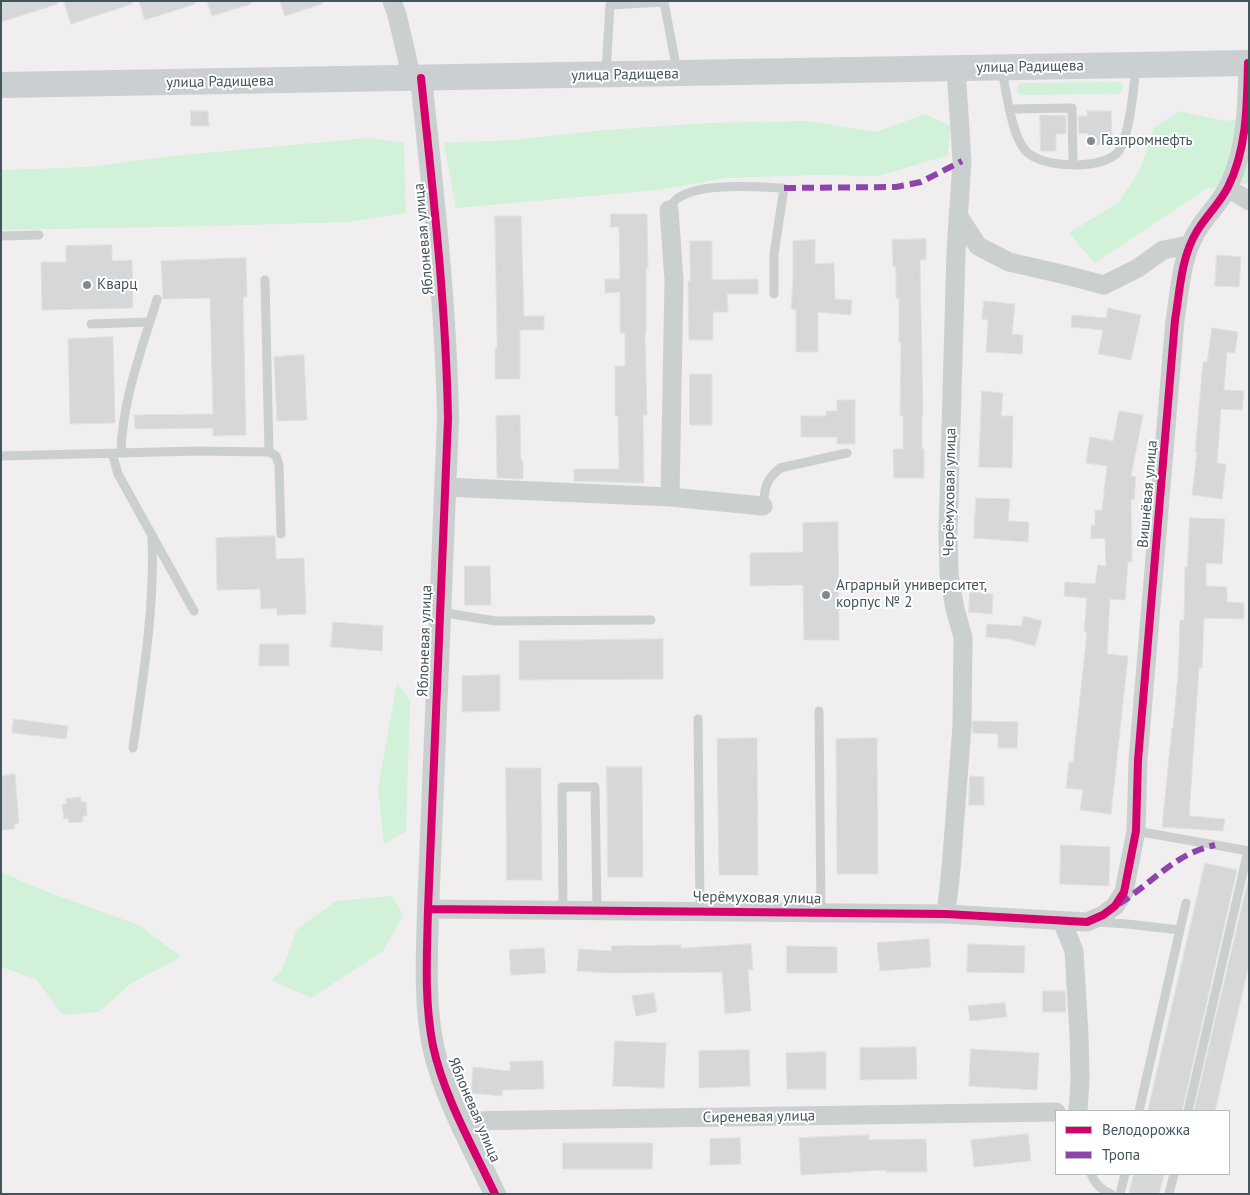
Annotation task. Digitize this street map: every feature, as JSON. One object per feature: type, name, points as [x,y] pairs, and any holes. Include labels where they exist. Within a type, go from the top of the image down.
[{"type":"main road","name":"улица Радищева","points":[[1,85],[606,76],[1248,63]]},
{"type":"street","points":[[392,1],[416,78]]},
{"type":"street","name":"Вишнёвая улица","points":[[1087,922],[1103,915],[1115,906],[1124,892],[1136,831],[1138,760],[1176,320],[1183,268],[1189,245],[1228,188],[1239,158],[1247,110],[1248,63]]},
{"type":"street","name":"Черёмуховая улица","points":[[946,914],[962,726],[963,677],[963,638],[955,609],[949,574],[948,533],[956,262],[962,161],[956,68]]},
{"type":"street","name":"Яблоневая улица","points":[[416,78],[436,218],[447,356],[448,419],[428,909],[427,990],[434,1047],[444,1081],[495,1194]]},
{"type":"street","points":[[1228,188],[1249,201]]},
{"type":"street","points":[[669,210],[674,280],[670,497]]},
{"type":"street","points":[[959,217],[978,246],[1009,262],[1104,285],[1138,268],[1163,250],[1189,245]]},
{"type":"street","points":[[444,487],[670,497],[763,506]]},
{"type":"street","name":"Черёмуховая улица","points":[[428,909],[946,914],[1087,922]]},
{"type":"street","points":[[1062,921],[1074,951],[1080,1043],[1078,1110]]},
{"type":"street","name":"Сиреневая улица","points":[[461,1121],[1055,1112]]},
{"type":"lane","points":[[606,76],[610,5],[664,2],[678,74]]},
{"type":"lane","points":[[1002,67],[1018,138],[1027,152],[1042,160],[1073,165],[1090,164],[1110,159],[1118,152],[1125,135],[1136,65]]},
{"type":"lane","points":[[1010,109],[1072,108],[1073,165]]},
{"type":"lane","points":[[669,210],[676,199],[686,194],[714,187],[784,188],[774,254],[774,294]]},
{"type":"lane","points":[[1,236],[39,235]]},
{"type":"lane","points":[[265,280],[270,452]]},
{"type":"lane","points":[[157,299],[125,407],[122,432],[116,453],[118,474],[194,611]]},
{"type":"lane","points":[[91,324],[150,322]]},
{"type":"lane","points":[[1,456],[197,451],[270,452],[276,456],[279,465],[281,534]]},
{"type":"lane","points":[[763,506],[765,485],[771,475],[780,468],[847,453]]},
{"type":"lane","points":[[134,748],[154,573],[152,537]]},
{"type":"lane","points":[[440,612],[495,621],[651,620]]},
{"type":"lane","points":[[819,711],[821,913]]},
{"type":"lane","points":[[698,719],[700,912]]},
{"type":"lane","points":[[563,910],[562,787],[595,787],[596,910]]},
{"type":"lane","points":[[1136,831],[1248,851],[1188,1110]]},
{"type":"lane","points":[[1139,1110],[1186,903]]},
{"type":"lane","points":[[1087,922],[1180,930]]},
{"type":"lane","points":[[1091,1175],[1094,1182],[1111,1194]]},
{"type":"lane","points":[[1120,1194],[1124,1175]]},
{"type":"lane","points":[[1169,1194],[1174,1175]]},
{"type":"green space","points":[[1118,82],[1123,85],[1123,90],[1118,94],[1021,95],[1017,92],[1017,87],[1021,83]]},
{"type":"green space","points":[[1179,111],[1224,121],[1249,118],[1249,183],[1206,189],[1095,263],[1069,233],[1119,202],[1140,170],[1154,128]]},
{"type":"green space","points":[[925,114],[950,126],[948,155],[879,176],[817,175],[727,178],[658,190],[456,208],[444,143],[513,140],[606,130],[710,123],[808,121],[876,132]]},
{"type":"green space","points":[[369,138],[404,143],[406,213],[348,222],[1,230],[1,170],[90,167],[172,156]]},
{"type":"green space","points":[[397,683],[410,700],[406,831],[384,844],[378,788]]},
{"type":"green space","points":[[1,872],[42,890],[141,926],[181,957],[130,984],[99,1012],[63,1015],[36,979],[1,967]]},
{"type":"green space","points":[[392,896],[403,915],[383,951],[311,998],[271,980],[283,968],[297,929],[336,901]]},
{"type":"building","points":[[1,1],[57,1],[58,4],[1,22]]},
{"type":"building","points":[[64,1],[132,1],[132,4],[71,24]]},
{"type":"building","points":[[139,1],[194,1],[195,4],[145,20]]},
{"type":"building","points":[[207,1],[250,1],[251,4],[212,16]]},
{"type":"building","points":[[280,1],[322,1],[322,4],[285,16]]},
{"type":"building","points":[[191,111],[208,111],[209,126],[191,126]]},
{"type":"building","points":[[1087,111],[1111,111],[1112,145],[1088,145],[1088,133],[1079,134],[1078,116],[1087,116]]},
{"type":"building","points":[[1040,115],[1066,116],[1066,134],[1056,134],[1056,151],[1041,151]]},
{"type":"building","points":[[611,214],[647,214],[648,268],[646,268],[645,333],[647,415],[643,415],[644,483],[574,481],[574,469],[619,469],[618,416],[615,416],[615,366],[625,366],[625,333],[620,333],[620,292],[605,293],[605,279],[620,279],[619,227],[611,227]]},
{"type":"building","points":[[495,216],[521,216],[524,316],[544,316],[544,330],[520,330],[520,379],[495,379],[495,348],[497,348]]},
{"type":"building","points":[[926,239],[926,260],[920,260],[924,478],[894,478],[893,449],[903,449],[903,416],[900,416],[901,342],[899,342],[899,298],[896,298],[896,267],[893,267],[892,240]]},
{"type":"building","points":[[815,240],[815,264],[834,263],[835,299],[852,300],[851,315],[818,312],[818,352],[796,352],[796,310],[791,309],[793,241]]},
{"type":"building","points":[[690,241],[712,241],[712,280],[758,279],[758,294],[727,294],[728,312],[713,312],[713,340],[689,340],[688,281],[690,281]]},
{"type":"building","name":"Кварц","points":[[112,245],[112,261],[132,260],[133,308],[42,310],[41,262],[66,262],[66,246]]},
{"type":"building","points":[[1217,255],[1241,257],[1239,287],[1215,286]]},
{"type":"building","points":[[246,258],[247,297],[243,297],[246,435],[213,436],[213,428],[135,429],[134,415],[213,414],[210,298],[163,299],[161,261]]},
{"type":"building","points":[[984,301],[1015,304],[1012,334],[1023,335],[1022,354],[986,352],[988,320],[982,319]]},
{"type":"building","points":[[1108,308],[1141,315],[1131,360],[1098,354],[1103,330],[1071,327],[1072,315],[1106,318]]},
{"type":"building","points":[[1212,328],[1238,332],[1235,353],[1227,352],[1224,390],[1244,391],[1242,410],[1221,409],[1217,463],[1226,464],[1222,499],[1192,495],[1203,362],[1207,362]]},
{"type":"building","points":[[113,337],[115,423],[70,424],[68,339]]},
{"type":"building","points":[[304,355],[307,420],[277,421],[274,357]]},
{"type":"building","points":[[690,374],[712,374],[712,425],[690,425]]},
{"type":"building","points":[[982,391],[1003,393],[1001,416],[1013,416],[1012,468],[979,467]]},
{"type":"building","points":[[837,400],[855,400],[855,444],[837,444],[837,437],[801,437],[801,416],[826,416],[826,411],[837,411]]},
{"type":"building","points":[[1119,411],[1143,415],[1131,476],[1136,477],[1134,500],[1131,499],[1132,562],[1128,562],[1125,600],[1110,599],[1107,654],[1128,656],[1111,814],[1080,810],[1083,790],[1066,788],[1069,762],[1073,763],[1087,632],[1084,632],[1087,598],[1064,596],[1065,582],[1095,584],[1098,565],[1106,566],[1105,538],[1091,539],[1091,525],[1095,525],[1095,510],[1102,510],[1107,466],[1086,463],[1090,437],[1113,441]]},
{"type":"building","points":[[520,415],[523,479],[497,478],[496,416]]},
{"type":"building","points":[[976,498],[1010,499],[1008,521],[1029,522],[1028,542],[974,538]]},
{"type":"building","points":[[1190,518],[1225,519],[1222,564],[1206,563],[1206,586],[1227,587],[1227,602],[1244,603],[1244,619],[1204,618],[1202,668],[1199,668],[1189,816],[1225,819],[1223,831],[1162,827],[1178,675],[1180,620],[1184,620],[1185,567],[1187,567]]},
{"type":"building","points":[[838,522],[839,640],[804,640],[803,585],[750,586],[750,553],[803,552],[803,523]]},
{"type":"building","points":[[275,536],[276,559],[304,558],[306,614],[277,615],[277,608],[261,609],[260,589],[217,590],[216,538]]},
{"type":"building","points":[[465,566],[490,566],[491,605],[465,605]]},
{"type":"building","points":[[970,592],[993,594],[992,614],[969,612]]},
{"type":"building","points":[[1024,616],[1042,621],[1035,646],[1008,639],[986,637],[987,624],[1021,626]]},
{"type":"building","points":[[333,622],[383,626],[382,651],[331,647]]},
{"type":"building","points":[[663,639],[663,679],[519,680],[519,641]]},
{"type":"building","points":[[260,644],[289,644],[289,666],[259,666]]},
{"type":"building","points":[[500,675],[500,711],[462,712],[462,676]]},
{"type":"building","points":[[14,719],[68,726],[66,739],[12,733]]},
{"type":"building","points":[[973,721],[1018,722],[1017,748],[998,748],[998,734],[973,733]]},
{"type":"building","points":[[757,738],[758,875],[719,875],[717,739]]},
{"type":"building","points":[[877,738],[878,874],[837,874],[836,739]]},
{"type":"building","points":[[607,767],[642,767],[643,877],[608,877]]},
{"type":"building","points":[[506,768],[541,768],[542,880],[507,880]]},
{"type":"building","points":[[15,774],[19,823],[14,824],[15,829],[1,830],[1,776]]},
{"type":"building","points":[[970,776],[984,777],[984,805],[969,805]]},
{"type":"building","points":[[81,797],[81,802],[86,802],[87,816],[83,816],[83,822],[69,823],[68,818],[64,819],[62,804],[67,804],[66,799]]},
{"type":"building","points":[[1061,845],[1110,847],[1109,886],[1060,884]]},
{"type":"building","points":[[1205,863],[1237,870],[1182,1110],[1148,1110]]},
{"type":"building","points":[[1249,876],[1249,964],[1215,1110],[1194,1110]]},
{"type":"building","points":[[929,939],[931,967],[880,971],[877,943]]},
{"type":"building","points":[[751,944],[753,970],[748,970],[751,1011],[725,1014],[722,972],[612,973],[577,971],[579,949],[612,951],[611,946],[681,945],[681,948]]},
{"type":"building","points":[[968,944],[1025,946],[1024,973],[967,972]]},
{"type":"building","points":[[787,946],[837,947],[837,973],[787,973]]},
{"type":"building","points":[[544,948],[546,973],[511,975],[509,950]]},
{"type":"building","points":[[1043,991],[1065,991],[1066,1012],[1043,1012]]},
{"type":"building","points":[[654,993],[657,1012],[636,1016],[632,996]]},
{"type":"building","points":[[1005,1003],[1007,1017],[970,1021],[968,1006]]},
{"type":"building","points":[[615,1041],[666,1043],[664,1088],[613,1086]]},
{"type":"building","points":[[916,1047],[917,1079],[860,1080],[860,1048]]},
{"type":"building","points":[[971,1049],[1039,1053],[1037,1090],[969,1086]]},
{"type":"building","points":[[749,1050],[750,1086],[699,1088],[699,1051]]},
{"type":"building","points":[[826,1052],[826,1089],[787,1089],[786,1053]]},
{"type":"building","points":[[543,1061],[544,1089],[503,1090],[502,1096],[471,1093],[473,1067],[510,1071],[510,1062]]},
{"type":"building","points":[[1028,1134],[1031,1161],[974,1167],[971,1140]]},
{"type":"building","points":[[869,1135],[869,1140],[926,1139],[927,1172],[886,1172],[886,1170],[801,1175],[799,1138]]},
{"type":"building","points":[[740,1138],[741,1164],[710,1165],[710,1139]]},
{"type":"building","points":[[563,1143],[653,1143],[652,1169],[563,1169]]},
{"type":"building","points":[[1134,1175],[1164,1175],[1159,1194],[1129,1194]]},
{"type":"marked path","points":[[784,188],[896,187],[921,182],[962,161]]},
{"type":"marked path","points":[[1119,904],[1182,858],[1198,850],[1215,845]]},
{"type":"cycle path","points":[[428,909],[946,914],[1087,922],[1103,915],[1115,906],[1124,892],[1136,831],[1138,760],[1175,320],[1180,286],[1184,263],[1192,241],[1201,225],[1225,193],[1239,158],[1245,126],[1248,63]]},
{"type":"cycle path","points":[[421,78],[442,291],[448,419],[428,909],[428,1012],[433,1046],[444,1084],[495,1194]]},
{"type":"place","name":"Газпромнефть","points":[[1091,141]]},
{"type":"place","name":"Кварц","points":[[87,285]]},
{"type":"place","name":"Аграрный университет, корпус № 2","points":[[826,595]]}]
